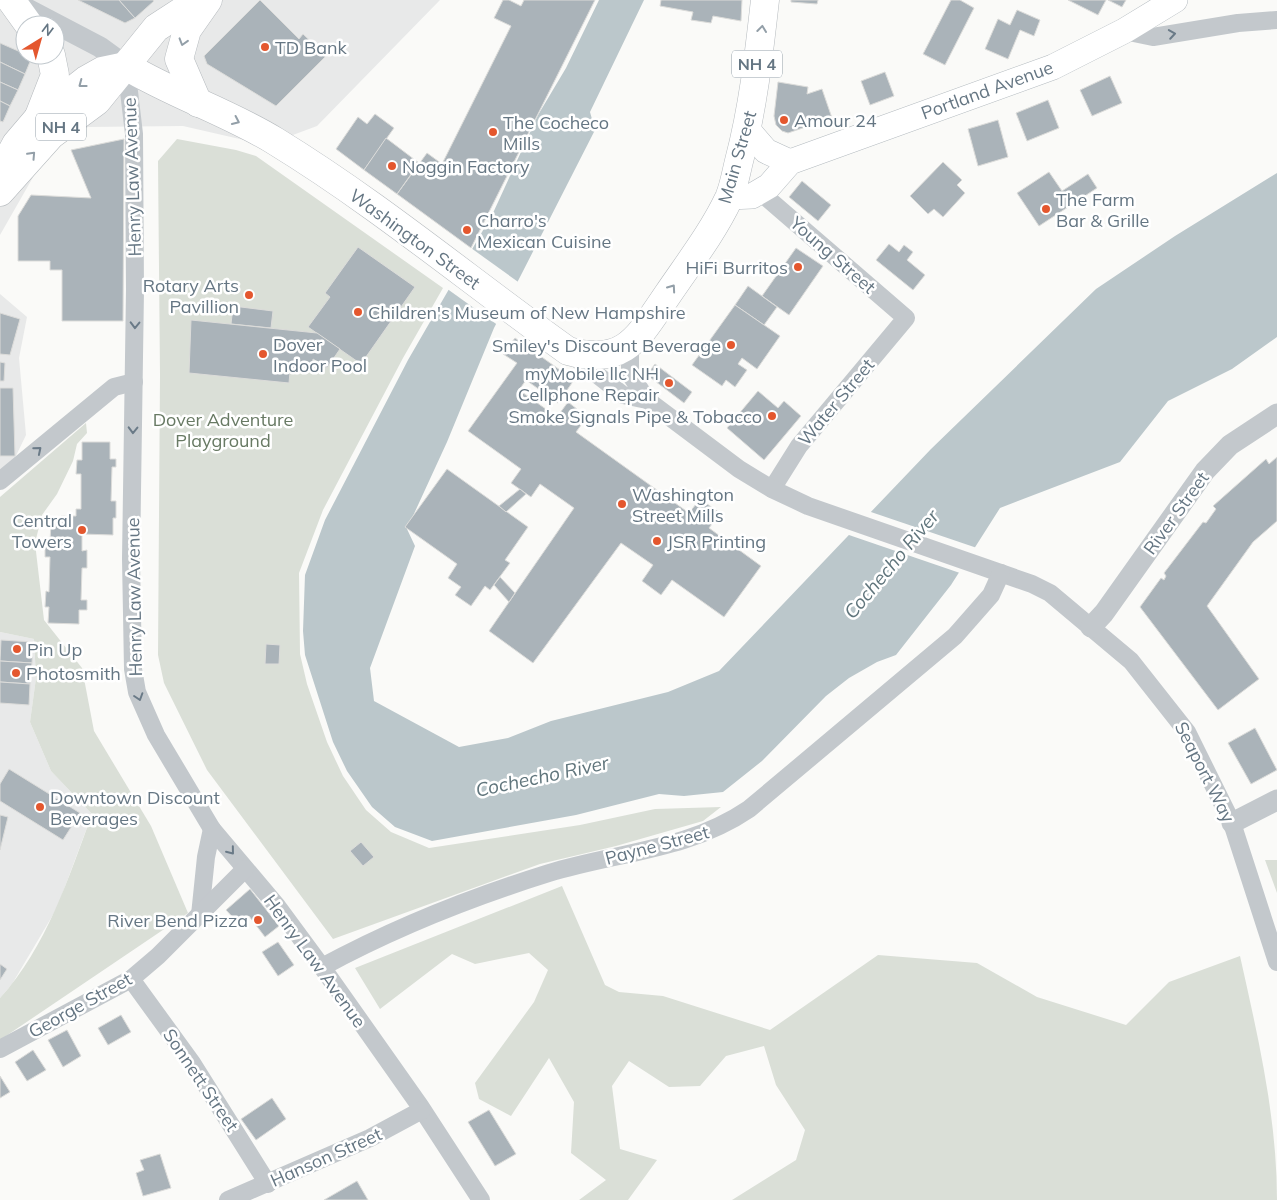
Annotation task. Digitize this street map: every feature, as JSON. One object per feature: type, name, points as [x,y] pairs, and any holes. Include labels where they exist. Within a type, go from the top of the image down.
[{"type":"main road","points":[[11,0],[22,15]]},
{"type":"main road","name":"NH 4","points":[[0,192],[51,135],[97,102],[142,43],[156,28],[199,0]]},
{"type":"main road","points":[[198,103],[179,59],[187,30],[208,0]]},
{"type":"main road","name":"Main Street","points":[[630,346],[704,242],[729,197],[747,129],[765,0]]},
{"type":"main road","name":"Portland Avenue","points":[[760,192],[769,186],[790,162],[1053,67],[1124,32],[1175,0]]},
{"type":"main road","points":[[39,118],[55,75],[53,65]]},
{"type":"main road","name":"NH 4","points":[[0,174],[16,144],[39,118],[86,80],[102,71],[126,66]]},
{"type":"main road","name":"Washington Street","points":[[126,66],[153,82],[242,123],[309,163],[568,351]]},
{"type":"main road","points":[[747,129],[766,151],[790,162]]},
{"type":"main road","points":[[729,197],[752,196],[760,192]]},
{"type":"main road","points":[[568,351],[582,355],[601,356],[619,352],[630,346]]},
{"type":"street","name":"Washington Street","points":[[11,0],[100,47],[126,66]]},
{"type":"street","points":[[1124,32],[1153,37],[1238,23],[1277,20]]},
{"type":"street","name":"Henry Law Avenue","points":[[126,66],[134,134],[134,382],[131,559],[133,670],[136,692],[156,735],[212,829],[277,906],[322,967],[422,1110],[481,1200]]},
{"type":"street","name":"Young Street","points":[[760,192],[906,318]]},
{"type":"street","name":"Water Street","points":[[772,489],[799,446],[906,318]]},
{"type":"street","points":[[630,346],[630,374],[646,400]]},
{"type":"street","name":"Washington Street","points":[[568,351],[623,395],[646,400],[739,469],[772,489],[808,506],[1001,573]]},
{"type":"street","points":[[0,480],[114,387],[134,382]]},
{"type":"street","name":"River Street","points":[[1091,627],[1104,613],[1205,471],[1230,445],[1277,414]]},
{"type":"street","name":"Seaport Way","points":[[1001,573],[1032,584],[1050,593],[1132,661],[1187,732],[1232,823],[1277,962]]},
{"type":"street","name":"Payne Street","points":[[322,967],[391,933],[550,873],[684,841],[730,822],[750,809],[955,636],[991,596],[1001,573]]},
{"type":"street","points":[[1232,823],[1277,800]]},
{"type":"street","points":[[200,915],[206,857],[212,829]]},
{"type":"street","name":"George Street","points":[[0,1048],[131,979],[246,869]]},
{"type":"street","name":"Sonnett Street","points":[[131,979],[192,1063],[268,1184]]},
{"type":"street","name":"Hanson Street","points":[[228,1200],[370,1138],[422,1110]]},
{"type":"shaded area","points":[[0,0],[440,0],[317,126],[266,145],[183,126],[88,127],[48,151],[0,235]]},
{"type":"shaded area","points":[[0,294],[27,317],[19,358],[26,435],[0,489]]},
{"type":"shaded area","points":[[0,632],[34,639],[36,678],[30,722],[51,771],[92,814],[57,908],[12,984],[0,998]]},
{"type":"green space","name":"Dover Adventure Playground","points":[[177,139],[236,150],[256,156],[443,288],[403,358],[323,510],[299,573],[300,654],[307,684],[327,742],[343,776],[366,810],[391,832],[429,848],[580,825],[655,809],[721,807],[703,821],[616,846],[540,864],[333,939],[207,770],[164,683],[158,655],[160,375],[158,161]]},
{"type":"green space","points":[[86,423],[87,433],[77,444],[73,461],[57,494],[42,515],[35,543],[44,620],[82,668],[94,731],[151,826],[188,913],[0,1040],[0,998],[31,957],[55,911],[92,814],[51,771],[30,722],[36,678],[34,639],[0,632],[0,497]]},
{"type":"green space","points":[[1265,860],[1277,860],[1277,893]]},
{"type":"green space","points":[[562,886],[605,985],[619,992],[663,996],[770,1030],[878,955],[977,963],[1037,997],[1126,1025],[1169,982],[1240,956],[1260,1047],[1270,1108],[1274,1138],[1277,1200],[732,1200],[796,1160],[805,1130],[776,1085],[764,1046],[726,1056],[700,1086],[669,1087],[629,1061],[612,1086],[620,1149],[657,1160],[628,1200],[579,1200],[606,1180],[571,1153],[574,1102],[549,1058],[511,1116],[479,1099],[475,1083],[534,1002],[548,970],[529,953],[475,964],[452,954],[380,1009],[355,968]]},
{"type":"water","name":"Cochecho River","points":[[599,0],[644,0],[590,112],[595,130],[494,328],[447,442],[407,529],[415,546],[370,668],[374,701],[459,747],[508,738],[551,721],[668,692],[719,671],[931,449],[1096,289],[1175,236],[1277,173],[1277,337],[1232,369],[1168,401],[1120,462],[1000,508],[951,585],[896,655],[877,662],[849,678],[826,696],[762,761],[723,792],[684,796],[659,794],[576,815],[432,841],[395,827],[372,807],[347,771],[333,742],[305,655],[303,631],[305,575],[325,520],[408,360],[493,213],[538,115],[566,68]]},
{"type":"pier","points":[[471,248],[521,284],[499,326],[446,288]]},
{"type":"pier","points":[[868,511],[977,548],[960,573],[846,534]]},
{"type":"building","points":[[78,0],[119,0],[135,18],[125,23]]},
{"type":"building","points":[[119,0],[153,0],[154,1],[135,18]]},
{"type":"building","name":"TD Bank","points":[[260,0],[299,39],[303,34],[326,56],[276,106],[207,64],[204,56]]},
{"type":"building","name":"The Cocheco Mills","points":[[503,0],[509,0],[521,6],[524,0],[595,0],[471,248],[397,194],[427,153],[442,164],[511,26],[494,18]]},
{"type":"building","points":[[661,0],[742,0],[741,21],[713,16],[711,23],[691,20],[693,12],[660,6]]},
{"type":"building","points":[[791,0],[818,0],[817,4],[791,2]]},
{"type":"building","points":[[951,0],[960,0],[974,8],[945,65],[923,54]]},
{"type":"building","points":[[1068,0],[1106,0],[1098,15]]},
{"type":"building","points":[[1108,0],[1126,0],[1122,7]]},
{"type":"building","points":[[1017,10],[1040,20],[1034,36],[1020,30],[1008,59],[985,49],[998,19],[1010,25]]},
{"type":"building","points":[[0,43],[15,50],[15,65],[29,65],[25,74],[0,62]]},
{"type":"building","points":[[0,62],[25,74],[18,90],[0,82]]},
{"type":"building","points":[[885,72],[894,96],[870,105],[861,81]]},
{"type":"building","points":[[1110,76],[1122,103],[1092,116],[1080,90]]},
{"type":"building","points":[[0,82],[18,90],[10,106],[0,101]]},
{"type":"building","points":[[778,82],[808,87],[807,94],[822,89],[832,118],[788,133],[782,131],[776,125],[774,116]]},
{"type":"building","points":[[1048,100],[1059,128],[1027,141],[1016,113]]},
{"type":"building","points":[[0,101],[10,106],[3,122],[0,121]]},
{"type":"building","points":[[375,114],[394,128],[364,170],[336,149],[358,117],[367,124]]},
{"type":"building","points":[[998,120],[1008,157],[978,166],[968,129]]},
{"type":"building","name":"Noggin Factory","points":[[386,138],[419,163],[397,194],[364,170]]},
{"type":"building","points":[[124,139],[123,321],[62,321],[62,270],[50,270],[50,261],[18,261],[18,216],[31,195],[91,198],[71,150]]},
{"type":"building","points":[[943,162],[962,180],[957,185],[965,193],[943,217],[934,209],[928,214],[910,196]]},
{"type":"building","name":"The Farm Bar & Grille","points":[[1049,172],[1062,191],[1088,174],[1097,188],[1039,226],[1017,193]]},
{"type":"building","points":[[802,181],[831,205],[818,221],[789,197]]},
{"type":"building","points":[[889,244],[899,252],[904,245],[913,252],[907,260],[925,275],[913,290],[876,260]]},
{"type":"building","name":"Children's Museum of New Hampshire","points":[[358,247],[415,287],[361,364],[308,327],[330,297],[325,293]]},
{"type":"building","points":[[796,248],[823,266],[789,315],[762,296]]},
{"type":"building","points":[[748,286],[777,307],[764,325],[735,305]]},
{"type":"building","points":[[735,305],[780,336],[757,369],[742,358],[738,364],[747,370],[735,387],[726,380],[722,386],[692,365]]},
{"type":"building","points":[[233,306],[273,311],[271,328],[231,324]]},
{"type":"building","points":[[0,313],[20,319],[10,355],[0,354]]},
{"type":"building","name":"Dover Indoor Pool","points":[[191,320],[317,333],[340,349],[327,368],[313,359],[313,369],[299,367],[298,373],[290,372],[289,383],[189,373]]},
{"type":"building","name":"Washington Street Mills","points":[[515,338],[574,380],[558,403],[526,380],[519,390],[557,417],[568,402],[587,417],[576,432],[689,513],[700,499],[720,513],[709,528],[761,566],[724,617],[672,580],[661,595],[642,581],[653,565],[621,543],[533,663],[489,631],[574,508],[540,484],[531,497],[511,483],[521,469],[468,431],[517,363],[503,354]]},
{"type":"building","points":[[0,362],[5,363],[4,381],[0,381]]},
{"type":"building","name":"myMobile llc NH Cellphone Repair","points":[[655,364],[692,392],[684,403],[647,375]]},
{"type":"building","points":[[0,388],[13,388],[15,456],[0,456]]},
{"type":"building","points":[[758,391],[778,408],[784,401],[801,416],[764,460],[727,428]]},
{"type":"building","name":"Central Towers","points":[[82,442],[110,442],[110,459],[116,459],[116,467],[112,467],[111,501],[116,501],[113,535],[82,534],[82,551],[87,550],[87,568],[82,568],[81,600],[87,600],[87,610],[79,610],[79,624],[48,623],[49,607],[45,607],[46,591],[49,592],[50,557],[45,557],[45,541],[50,542],[51,523],[61,523],[61,516],[76,516],[76,509],[81,509],[81,474],[76,474],[77,460],[82,460]]},
{"type":"building","points":[[1277,457],[1277,521],[1253,542],[1207,606],[1259,679],[1218,710],[1140,607],[1161,578],[1164,580],[1166,576],[1164,573],[1203,522],[1206,523],[1216,509],[1213,506],[1266,459],[1269,464]]},
{"type":"building","points":[[447,469],[528,527],[505,560],[510,563],[490,590],[485,586],[471,606],[455,595],[461,587],[448,578],[457,564],[405,527]]},
{"type":"building","points":[[520,489],[526,494],[506,512],[499,506]]},
{"type":"building","points":[[500,577],[515,593],[509,602],[494,585]]},
{"type":"building","name":"Pin Up","points":[[1,640],[33,642],[32,663],[0,661]]},
{"type":"building","points":[[266,644],[280,645],[279,664],[265,664]]},
{"type":"building","name":"Photosmith","points":[[0,661],[32,663],[30,684],[0,682]]},
{"type":"building","points":[[0,682],[30,684],[29,705],[0,703]]},
{"type":"building","points":[[1255,728],[1277,770],[1251,784],[1228,743]]},
{"type":"building","name":"Downtown Discount Beverages","points":[[9,769],[80,813],[63,840],[0,801],[0,784]]},
{"type":"building","points":[[0,815],[8,817],[0,850]]},
{"type":"building","points":[[361,842],[374,857],[363,866],[350,851]]},
{"type":"building","points":[[250,889],[279,926],[265,937],[249,916],[239,924],[226,910]]},
{"type":"building","points":[[278,942],[294,965],[278,976],[262,952]]},
{"type":"building","points":[[0,964],[7,969],[0,980]]},
{"type":"building","points":[[121,1015],[131,1032],[108,1045],[98,1028]]},
{"type":"building","points":[[67,1030],[81,1056],[63,1067],[48,1040]]},
{"type":"building","points":[[33,1050],[46,1070],[27,1081],[15,1062]]},
{"type":"building","points":[[0,1076],[10,1092],[0,1098]]},
{"type":"building","points":[[272,1098],[286,1119],[256,1140],[241,1119]]},
{"type":"building","points":[[489,1110],[516,1154],[495,1166],[468,1122]]},
{"type":"building","points":[[160,1154],[171,1188],[143,1196],[136,1173],[144,1170],[140,1160]]},
{"type":"building","points":[[357,1181],[368,1200],[324,1200]]},
{"type":"place","name":"TD Bank","points":[[265,47]]},
{"type":"place","name":"Amour 24","points":[[784,120]]},
{"type":"place","name":"The Cocheco Mills","points":[[493,132]]},
{"type":"place","name":"Noggin Factory","points":[[392,166]]},
{"type":"place","name":"The Farm Bar & Grille","points":[[1046,209]]},
{"type":"place","name":"Charro's Mexican Cuisine","points":[[467,230]]},
{"type":"place","name":"HiFi Burritos","points":[[798,267]]},
{"type":"place","name":"Rotary Arts Pavillion","points":[[249,295]]},
{"type":"place","name":"Children's Museum of New Hampshire","points":[[358,312]]},
{"type":"place","name":"Smiley's Discount Beverage","points":[[731,345]]},
{"type":"place","name":"Dover Indoor Pool","points":[[263,354]]},
{"type":"place","name":"myMobile llc NH Cellphone Repair","points":[[669,383]]},
{"type":"place","name":"Smoke Signals Pipe & Tobacco","points":[[772,416]]},
{"type":"place","name":"Washington Street Mills","points":[[622,504]]},
{"type":"place","name":"Central Towers","points":[[82,530]]},
{"type":"place","name":"JSR Printing","points":[[657,541]]},
{"type":"place","name":"Pin Up","points":[[17,649]]},
{"type":"place","name":"Photosmith","points":[[16,673]]},
{"type":"place","name":"Downtown Discount Beverages","points":[[40,807]]},
{"type":"place","name":"River Bend Pizza","points":[[258,920]]}]
